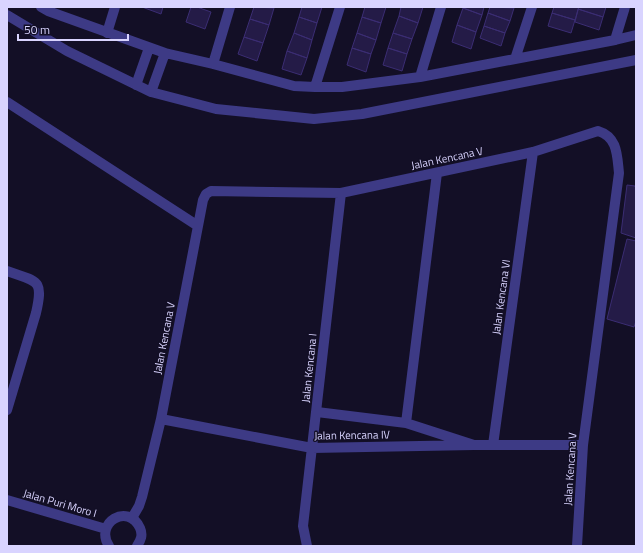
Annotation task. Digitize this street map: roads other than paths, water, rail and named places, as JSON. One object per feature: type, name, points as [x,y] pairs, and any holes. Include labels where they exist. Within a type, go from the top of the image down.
[{"type":"street","points":[[41,7],[48,11],[165,53],[213,64],[294,86],[315,87],[342,87],[420,77],[636,35]]},
{"type":"street","points":[[107,32],[115,7]]},
{"type":"street","points":[[213,64],[230,7]]},
{"type":"street","points":[[315,87],[340,7]]},
{"type":"street","points":[[420,77],[441,7]]},
{"type":"street","points":[[515,59],[532,7]]},
{"type":"street","points":[[615,40],[625,7]]},
{"type":"street","points":[[7,15],[67,51],[151,92],[216,109],[314,119],[362,114],[636,60]]},
{"type":"street","points":[[136,85],[149,48]]},
{"type":"street","points":[[151,92],[165,53]]},
{"type":"street","points":[[7,102],[198,226]]},
{"type":"street","name":"Jalan Kencana V","points":[[134,520],[139,506],[161,419],[203,200],[206,194],[211,191],[341,193],[533,152],[598,131],[606,133],[610,137],[616,150],[619,173],[583,445],[577,546]]},
{"type":"street","name":"Jalan Kencana VI","points":[[493,446],[533,152]]},
{"type":"street","points":[[406,423],[437,173]]},
{"type":"street","name":"Jalan Kencana I","points":[[307,546],[304,526],[341,193]]},
{"type":"street","points":[[7,271],[36,282],[39,286],[40,299],[9,395],[7,410]]},
{"type":"street","name":"Jalan Kencana IV","points":[[316,412],[406,423],[474,445]]},
{"type":"street","name":"Jalan Kencana IV","points":[[161,419],[312,448],[474,445],[583,445]]},
{"type":"street","name":"Jalan Puri Moro I","points":[[7,500],[106,529]]},
{"type":"street","points":[[109,546],[105,538],[106,529],[110,522],[116,517],[124,516],[134,520],[142,532],[141,541],[137,546]]}]
